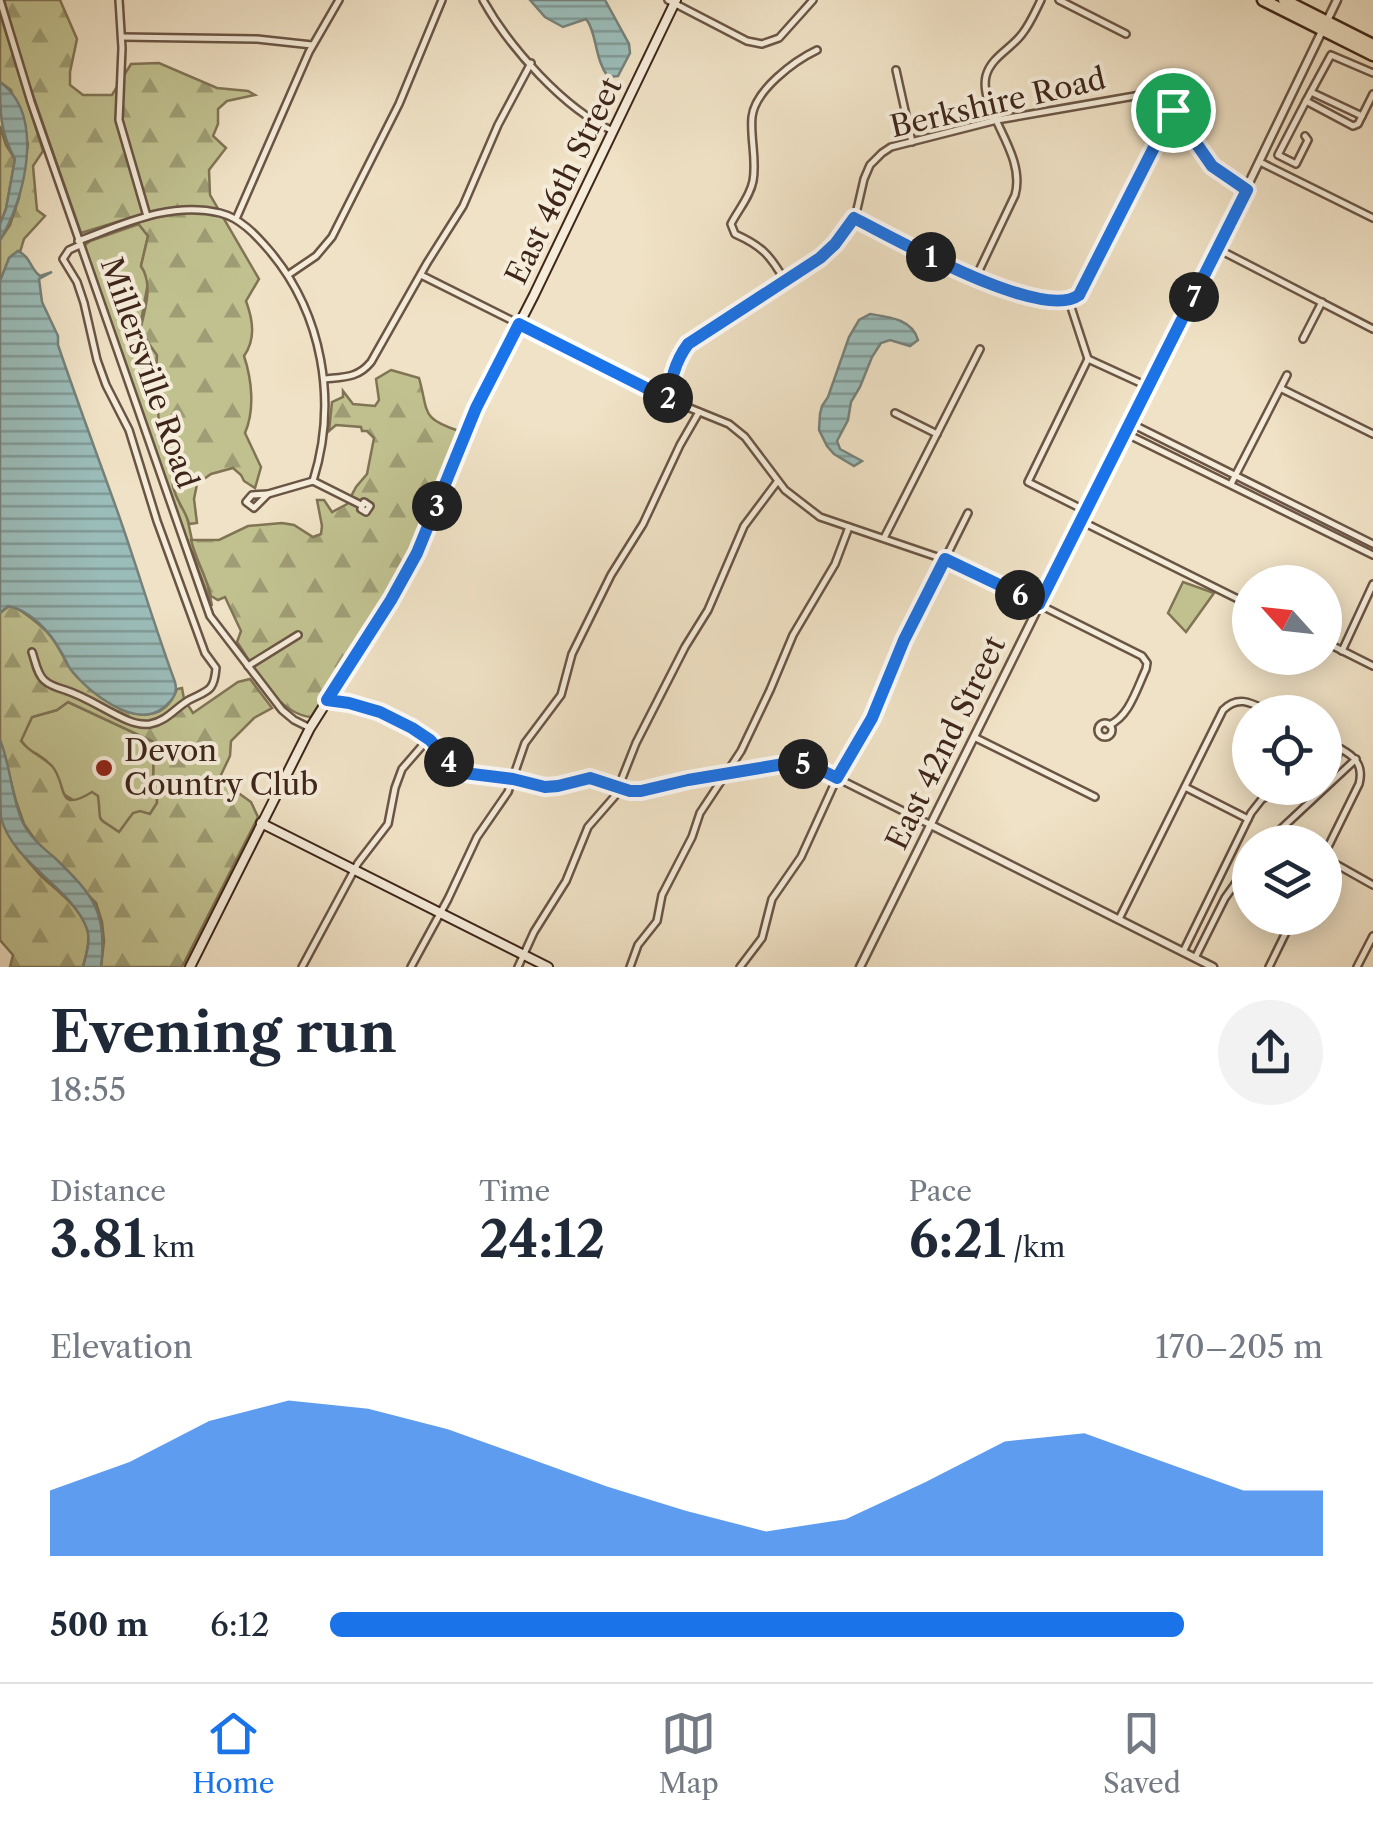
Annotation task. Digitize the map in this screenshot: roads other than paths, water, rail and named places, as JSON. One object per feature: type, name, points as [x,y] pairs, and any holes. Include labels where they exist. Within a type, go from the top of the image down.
[{"type":"main road","points":[[1263,0],[1373,45]]},
{"type":"main road","points":[[1284,0],[1373,55]]},
{"type":"main road","name":"East 46th Street","points":[[190,967],[310,728],[412,562],[476,408],[673,1]]},
{"type":"main road","points":[[262,823],[548,967]]},
{"type":"street","name":"Millersville Road","points":[[0,0],[79,243],[210,616],[282,710],[310,728]]},
{"type":"street","points":[[119,0],[119,120],[147,216]]},
{"type":"street","points":[[236,220],[312,45],[339,0]]},
{"type":"street","points":[[288,275],[316,256],[332,238],[400,104],[442,0]]},
{"type":"street","points":[[483,0],[506,35],[573,107],[613,131]]},
{"type":"street","points":[[673,1],[749,42],[762,44],[779,38],[813,0]]},
{"type":"street","points":[[975,279],[1018,186],[1016,168],[986,88],[988,70],[1024,33],[1041,0]]},
{"type":"street","points":[[1059,0],[1126,34]]},
{"type":"street","name":"East 42nd Street","points":[[860,967],[1218,249],[1337,0]]},
{"type":"street","points":[[122,36],[257,39],[312,45]]},
{"type":"street","points":[[785,281],[764,249],[734,234],[731,224],[752,185],[752,118],[756,103],[800,58],[817,50]]},
{"type":"street","points":[[1306,136],[1308,140],[1296,164],[1278,155],[1332,54],[1373,74]]},
{"type":"street","points":[[324,380],[351,376],[365,369],[466,200],[498,125],[531,63]]},
{"type":"street","points":[[896,70],[912,142]]},
{"type":"street","points":[[1294,90],[1362,116]]},
{"type":"street","name":"Berkshire Road","points":[[674,402],[670,387],[688,344],[826,252],[854,218],[864,179],[873,161],[885,150],[997,120],[1146,93],[1160,96],[1173,110]]},
{"type":"street","points":[[1308,96],[1351,126],[1358,124],[1373,94]]},
{"type":"street","points":[[854,218],[975,279],[1020,293],[1069,301],[1079,295],[1173,110],[1212,166],[1247,190]]},
{"type":"street","points":[[1260,162],[1373,218]]},
{"type":"street","points":[[32,652],[44,681],[136,723],[159,721],[209,690],[215,678],[216,668],[204,650],[156,521],[129,430],[101,373],[77,282],[64,259],[79,243],[147,216],[196,210],[224,214],[263,243],[288,275],[309,319],[324,380],[324,430],[313,481]]},
{"type":"street","points":[[1218,249],[1373,329]]},
{"type":"street","points":[[420,275],[674,402],[721,420],[740,432],[777,482],[816,514],[945,559],[1140,655],[1146,660],[1146,669],[1124,713],[1110,725]]},
{"type":"street","points":[[1069,301],[1088,360],[1028,482],[1086,511]]},
{"type":"street","points":[[1303,339],[1322,302]]},
{"type":"street","points":[[884,538],[980,349]]},
{"type":"street","points":[[1088,360],[1148,387]]},
{"type":"street","points":[[1231,484],[1287,375]]},
{"type":"street","points":[[1281,388],[1373,434]]},
{"type":"street","points":[[412,967],[474,842],[506,796],[523,748],[561,695],[572,654],[699,412]]},
{"type":"street","points":[[895,413],[937,434]]},
{"type":"street","points":[[1130,423],[1373,544]]},
{"type":"street","points":[[1125,433],[1373,555]]},
{"type":"street","points":[[268,494],[313,481],[361,506]]},
{"type":"street","points":[[518,967],[534,932],[566,881],[588,827],[615,796],[677,662],[708,610],[741,532],[777,482]]},
{"type":"street","points":[[740,967],[762,938],[772,899],[796,867],[837,778],[872,718],[904,640],[968,513]]},
{"type":"street","points":[[1080,520],[1232,596]]},
{"type":"street","points":[[630,967],[638,944],[656,924],[662,896],[700,813],[740,750],[801,621],[836,564],[849,527]]},
{"type":"street","points":[[1373,584],[1342,651],[1373,666]]},
{"type":"street","points":[[248,666],[298,635]]},
{"type":"street","points":[[327,700],[383,713],[428,739],[464,773],[552,787],[590,778],[630,791],[643,791],[796,762],[817,768],[1213,967]]},
{"type":"street","points":[[1118,920],[1223,710],[1232,704]]},
{"type":"street","points":[[974,736],[1095,798]]},
{"type":"street","points":[[302,967],[354,870],[388,824],[394,788],[402,769],[428,739]]},
{"type":"street","points":[[1339,825],[1360,779],[1356,759],[1342,750]]},
{"type":"street","points":[[1285,825],[1356,759]]},
{"type":"street","points":[[1185,787],[1248,819]]},
{"type":"street","points":[[1183,952],[1257,805]]},
{"type":"street","points":[[1342,866],[1373,885]]},
{"type":"street","points":[[1196,961],[1232,888]]},
{"type":"street","points":[[1269,967],[1285,935]]},
{"type":"street","points":[[1358,967],[1373,936]]},
{"type":"water","points":[[530,0],[605,0],[629,44],[630,53],[618,76],[608,77],[603,70],[586,19],[563,27],[545,17]]},
{"type":"water","points":[[0,82],[23,115],[27,158],[17,203],[0,240],[15,159],[2,122]]},
{"type":"water","points":[[18,251],[40,276],[52,272],[39,279],[42,302],[58,336],[175,682],[172,699],[152,714],[113,706],[71,670],[56,643],[38,623],[8,606],[0,613],[0,281],[9,258]]},
{"type":"water","points":[[870,314],[905,323],[918,340],[910,346],[890,340],[881,343],[872,357],[837,441],[840,449],[862,461],[854,466],[827,446],[819,430],[820,414],[849,337],[859,320]]},
{"type":"water","points":[[0,740],[26,828],[79,883],[95,906],[102,932],[101,967],[83,967],[88,938],[80,914],[8,835],[1,818]]},
{"type":"place","name":"Devon Country Club","points":[[104,768]]}]
